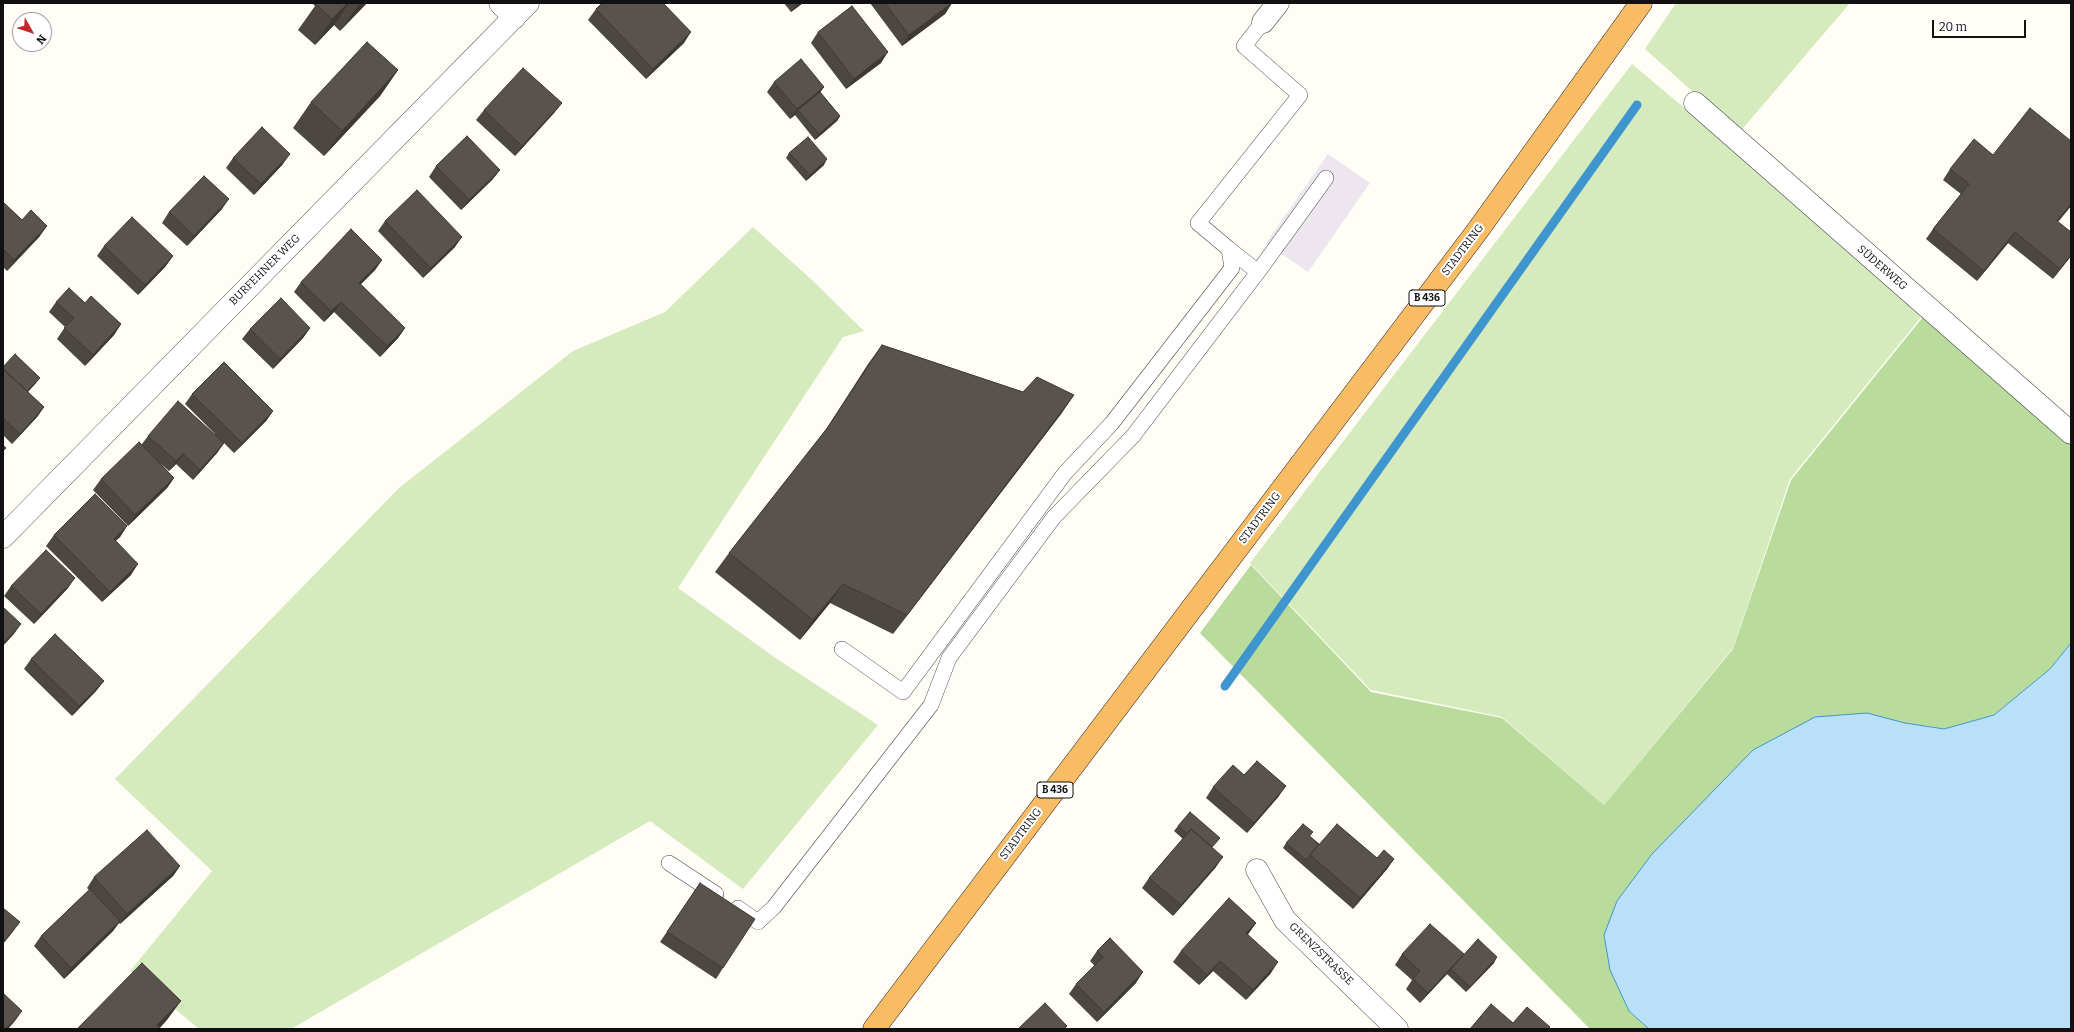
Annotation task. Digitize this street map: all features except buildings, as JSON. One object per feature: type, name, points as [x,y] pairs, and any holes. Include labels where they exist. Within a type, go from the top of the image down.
[{"type":"highway","name":"STADTRING","points":[[874,1029],[1478,230],[1641,3]]},
{"type":"street","points":[[1263,22],[1278,3]]},
{"type":"street","name":"BURFEHNER WEG","points":[[3,537],[514,8]]},
{"type":"street","name":"SÜDERWEG","points":[[1694,103],[2071,433]]},
{"type":"street","name":"GRENZSTRASSE","points":[[1257,870],[1285,920],[1397,1029]]},
{"type":"lane","points":[[1258,272],[1198,223],[1300,95],[1244,46],[1263,22]]},
{"type":"lane","points":[[669,863],[758,922],[774,907],[931,705],[949,658],[1054,518],[1133,436],[1258,272],[1326,178]]},
{"type":"lane","points":[[842,648],[903,692],[1065,473],[1112,423],[1232,268],[1229,249]]},
{"type":"shaded area","points":[[1328,154],[1370,183],[1308,272],[1266,243]]},
{"type":"green space","points":[[1676,3],[1850,3],[1739,133],[1645,49]]},
{"type":"green space","points":[[1632,64],[1926,311],[1790,479],[1733,648],[1604,805],[1502,717],[1371,690],[1250,563]]},
{"type":"green space","points":[[753,227],[811,279],[864,331],[843,337],[678,588],[777,659],[878,725],[743,889],[650,821],[291,1029],[199,1029],[130,971],[212,871],[115,779],[399,488],[573,351],[665,312]]},
{"type":"green space","points":[[1927,312],[2071,439],[2071,643],[2050,669],[1994,715],[1944,729],[1905,723],[1629,1011],[1649,1029],[1590,1029],[1200,633],[1251,565],[1371,692],[1502,718],[1604,805],[1733,649],[1791,480]]},
{"type":"water","points":[[2071,643],[2071,1029],[1649,1029],[1629,1011],[1610,970],[1604,935],[1617,901],[1652,854],[1753,750],[1815,717],[1867,713],[1905,723],[1944,729],[1994,715],[2050,669]]},
{"type":"waterway","points":[[1225,686],[1637,105]]}]
